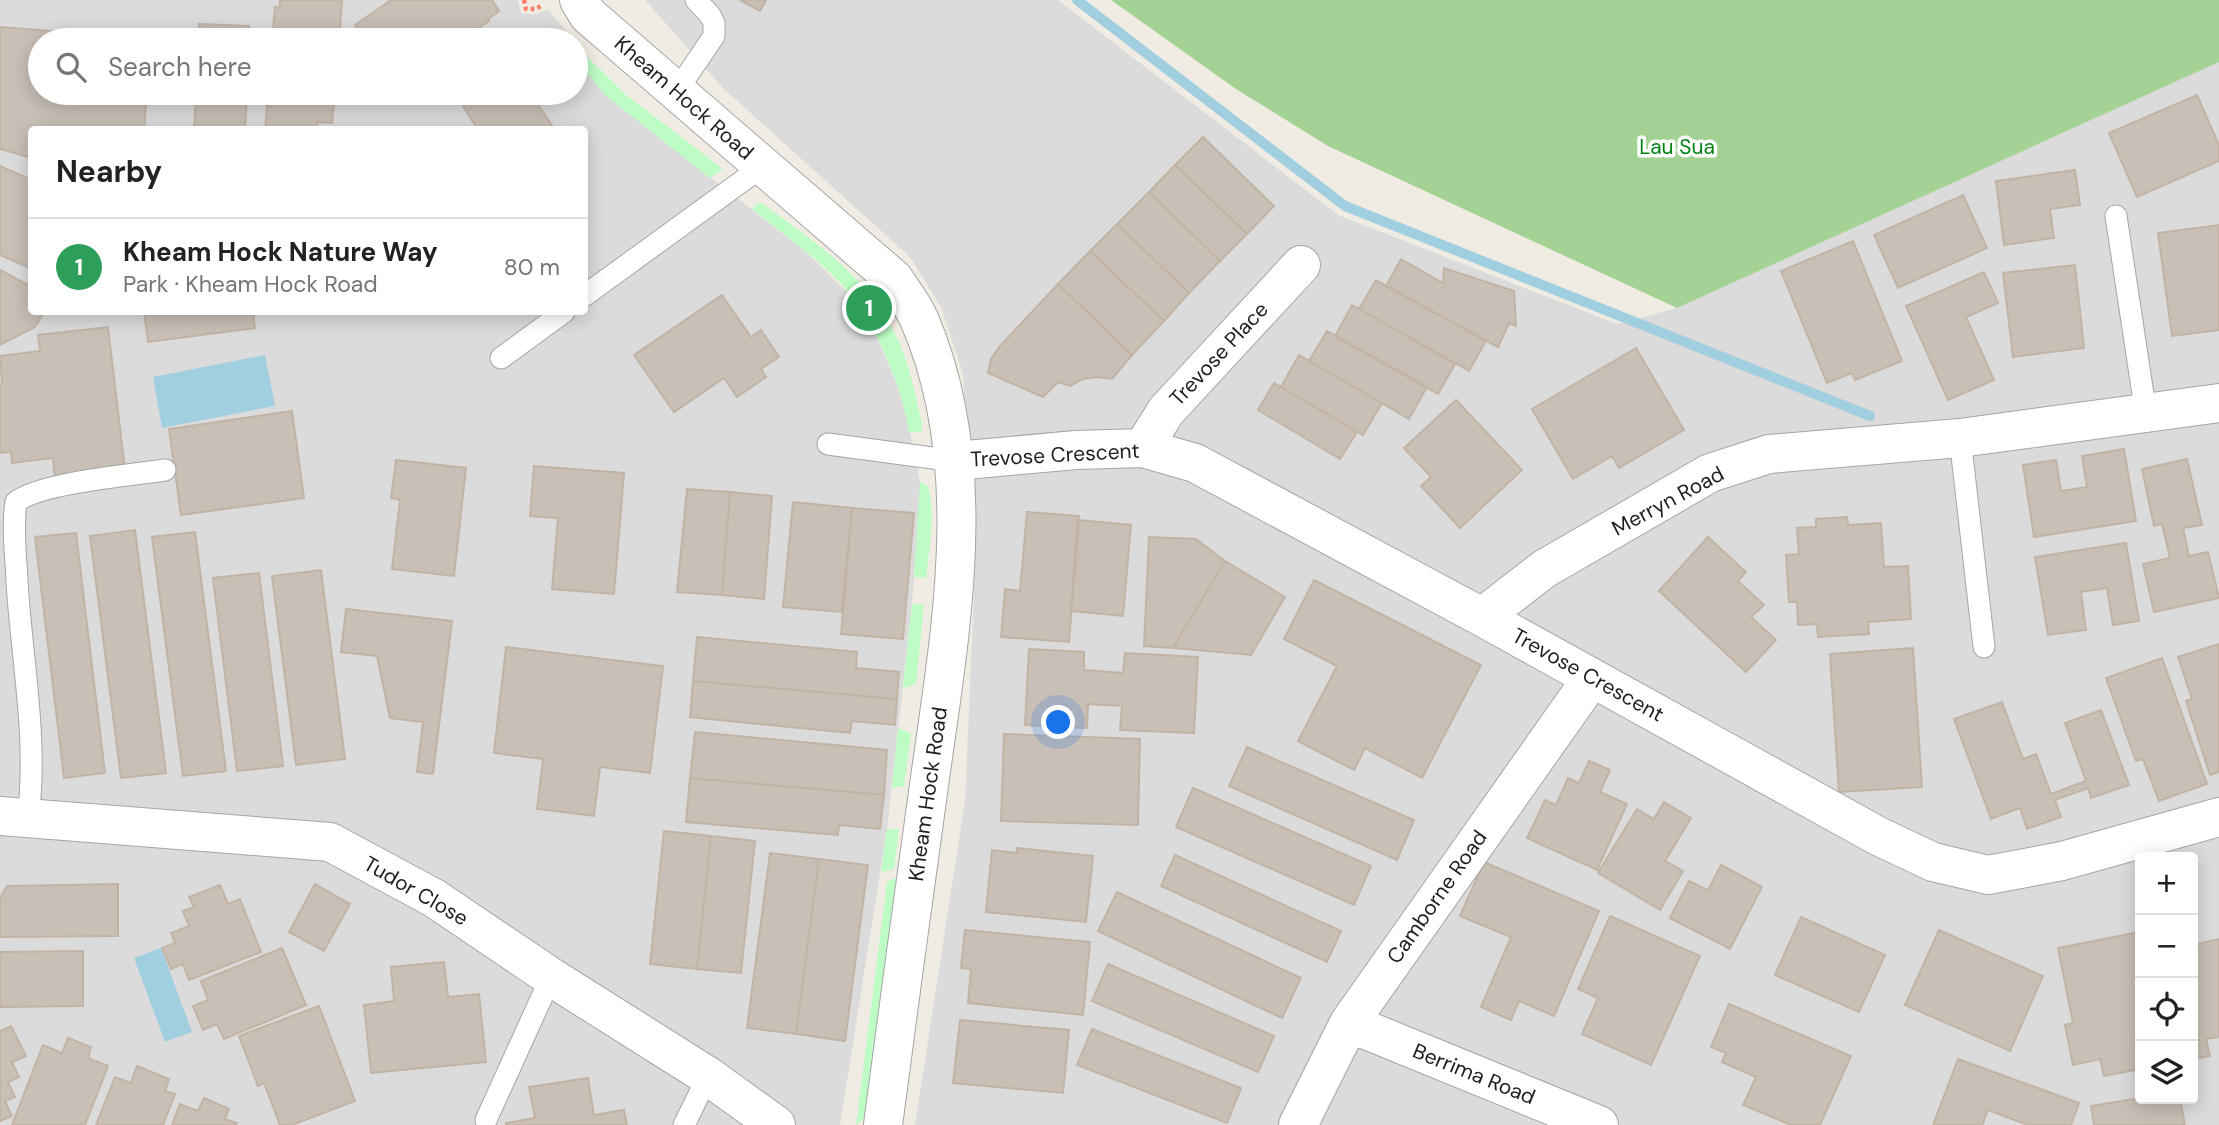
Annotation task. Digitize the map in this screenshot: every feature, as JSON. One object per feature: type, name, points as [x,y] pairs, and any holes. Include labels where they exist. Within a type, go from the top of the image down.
[{"type":"street","name":"Kheam Hock Road","points":[[579,0],[588,15],[894,279],[918,317],[935,362],[952,430],[955,461],[955,555],[945,666],[883,1125]]},
{"type":"street","name":"Trevose Place","points":[[1143,449],[1166,411],[1301,265]]},
{"type":"street","name":"Merryn Road","points":[[1482,617],[1545,569],[1710,474],[1769,454],[1960,438],[2219,403]]},
{"type":"street","name":"Trevose Crescent","points":[[955,461],[1076,450],[1143,449],[1195,463],[1482,617],[1878,836],[1933,862],[1987,875],[2062,861],[2219,817]]},
{"type":"street","name":"Camborne Road","points":[[1298,1125],[1349,1023],[1592,678]]},
{"type":"street","name":"Tudor Close","points":[[14,817],[330,842],[434,898],[551,977],[708,1076],[776,1125]]},
{"type":"street","name":"Berrima Road","points":[[1349,1023],[1599,1125]]},
{"type":"lane","points":[[676,92],[714,36],[714,23],[696,0]]},
{"type":"lane","name":"Kheam Hock Road","points":[[588,293],[763,166]]},
{"type":"lane","points":[[2116,216],[2146,414]]},
{"type":"lane","points":[[501,358],[560,315]]},
{"type":"lane","points":[[1960,438],[1984,647]]},
{"type":"lane","points":[[828,444],[955,461]]},
{"type":"lane","points":[[14,817],[32,788],[32,725],[18,597],[13,520],[16,502],[26,494],[62,486],[165,470]]},
{"type":"lane","points":[[486,1120],[551,977]]},
{"type":"lane","points":[[684,1125],[708,1076]]},
{"type":"shaded area","points":[[0,0],[518,0],[521,13],[536,14],[548,9],[563,28],[28,28],[28,105],[588,105],[588,71],[687,159],[805,251],[849,294],[878,340],[897,384],[907,416],[920,482],[920,498],[912,604],[887,829],[840,1125],[0,1125]]},
{"type":"shaded area","points":[[645,0],[1058,0],[1338,215],[1617,324],[1677,308],[2219,62],[2219,1125],[915,1125],[965,801],[974,595],[963,373],[941,307],[910,257],[724,89]]},
{"type":"green space","name":"Lau Sua","points":[[1111,0],[2219,0],[2219,62],[1677,308],[1328,146],[1236,89]]},
{"type":"green space","points":[[588,58],[625,94],[723,169],[710,178],[605,95],[588,74]]},
{"type":"green space","points":[[760,202],[839,262],[872,298],[886,318],[902,350],[922,431],[909,433],[895,378],[880,342],[861,309],[840,282],[752,209]]},
{"type":"green space","points":[[920,482],[928,486],[931,509],[926,578],[914,577]]},
{"type":"green space","points":[[912,604],[924,605],[916,684],[903,688]]},
{"type":"green space","points":[[898,728],[911,733],[904,786],[892,788]]},
{"type":"green space","points":[[887,829],[899,829],[894,869],[881,872]]},
{"type":"green space","points":[[899,876],[866,1117],[856,1125],[887,882]]},
{"type":"water","points":[[265,355],[275,406],[162,428],[153,377]]},
{"type":"water","points":[[161,948],[192,1032],[165,1042],[134,958]]},
{"type":"building","points":[[280,0],[342,0],[340,28],[273,28],[275,7],[280,8]]},
{"type":"building","points":[[391,0],[492,0],[499,11],[479,28],[357,28],[355,25]]},
{"type":"building","points":[[740,0],[766,0],[760,11]]},
{"type":"building","points":[[199,24],[249,26],[249,28],[199,28]]},
{"type":"building","points":[[0,27],[28,29],[28,105],[146,105],[144,126],[28,126],[28,157],[0,149]]},
{"type":"building","points":[[2197,95],[2219,145],[2219,161],[2137,197],[2109,133]]},
{"type":"building","points":[[195,105],[246,105],[245,126],[194,126]]},
{"type":"building","points":[[334,105],[332,123],[318,122],[318,126],[265,126],[267,106]]},
{"type":"building","points":[[538,105],[552,126],[476,126],[463,106]]},
{"type":"building","points":[[1203,137],[1274,206],[1247,234],[1175,165]]},
{"type":"building","points":[[1175,165],[1247,234],[1220,261],[1149,192]]},
{"type":"building","points":[[0,166],[28,178],[28,267],[0,255]]},
{"type":"building","points":[[2075,170],[2080,205],[2050,209],[2054,238],[2004,245],[1996,181]]},
{"type":"building","points":[[1149,192],[1220,261],[1189,293],[1117,224]]},
{"type":"building","points":[[1963,195],[1987,248],[1898,288],[1874,235]]},
{"type":"building","points":[[1117,224],[1189,293],[1164,321],[1090,251]]},
{"type":"building","points":[[2219,225],[2219,330],[2172,336],[2158,233]]},
{"type":"building","points":[[1853,241],[1902,361],[1855,380],[1852,373],[1827,383],[1781,271]]},
{"type":"building","points":[[1090,251],[1164,321],[1132,355],[1058,284]]},
{"type":"building","points":[[1401,259],[1443,283],[1444,268],[1514,291],[1516,326],[1509,323],[1498,347],[1386,286]]},
{"type":"building","points":[[2075,265],[2084,348],[2013,357],[2003,273]]},
{"type":"building","points":[[0,270],[28,285],[28,315],[42,315],[35,327],[0,345]]},
{"type":"building","points":[[1984,272],[1998,303],[1966,317],[1994,380],[1948,400],[1906,306]]},
{"type":"building","points":[[1376,280],[1486,341],[1469,371],[1359,309]]},
{"type":"building","points":[[1058,284],[1132,355],[1112,379],[1083,379],[1070,386],[1058,382],[1043,397],[988,373],[991,359],[999,347]]},
{"type":"building","points":[[722,295],[751,337],[761,330],[779,357],[761,369],[766,377],[737,397],[724,378],[674,412],[634,355]]},
{"type":"building","points":[[1352,305],[1455,364],[1438,394],[1335,336]]},
{"type":"building","points":[[144,315],[253,315],[255,328],[148,342]]},
{"type":"building","points":[[108,327],[125,470],[55,479],[53,458],[12,463],[11,452],[0,453],[0,356],[40,351],[38,335]]},
{"type":"building","points":[[1327,331],[1427,387],[1409,419],[1309,361]]},
{"type":"building","points":[[1636,348],[1684,430],[1619,468],[1612,456],[1573,479],[1532,409]]},
{"type":"building","points":[[1299,355],[1382,403],[1363,435],[1281,387]]},
{"type":"building","points":[[1274,383],[1357,432],[1340,459],[1258,410]]},
{"type":"building","points":[[1456,400],[1522,470],[1460,528],[1421,486],[1431,477],[1404,448]]},
{"type":"building","points":[[292,411],[304,498],[181,515],[169,429]]},
{"type":"building","points":[[2124,449],[2136,521],[2034,537],[2023,465],[2056,460],[2061,491],[2087,487],[2082,456]]},
{"type":"building","points":[[2187,459],[2202,525],[2183,528],[2189,556],[2208,552],[2219,598],[2154,612],[2143,564],[2170,558],[2162,524],[2154,526],[2142,469]]},
{"type":"building","points":[[396,460],[466,468],[454,576],[392,569],[400,500],[391,498]]},
{"type":"building","points":[[534,466],[624,473],[614,594],[552,589],[558,518],[530,516]]},
{"type":"building","points":[[687,489],[730,492],[722,595],[677,592]]},
{"type":"building","points":[[730,492],[772,496],[764,599],[722,595]]},
{"type":"building","points":[[793,502],[852,508],[842,612],[783,607]]},
{"type":"building","points":[[852,508],[914,513],[903,639],[841,634]]},
{"type":"building","points":[[1027,512],[1079,516],[1069,642],[1001,637],[1005,589],[1020,591]]},
{"type":"building","points":[[1847,517],[1848,525],[1881,523],[1884,567],[1908,566],[1911,619],[1868,622],[1869,634],[1818,637],[1817,624],[1798,625],[1797,602],[1789,602],[1786,555],[1799,554],[1797,528],[1816,527],[1816,519]]},
{"type":"building","points":[[1078,520],[1131,525],[1123,616],[1071,611]]},
{"type":"building","points":[[135,530],[166,773],[121,778],[90,536]]},
{"type":"building","points":[[195,532],[226,771],[183,776],[152,537]]},
{"type":"building","points":[[76,533],[105,773],[64,778],[35,537]]},
{"type":"building","points":[[1149,537],[1196,539],[1225,561],[1173,648],[1144,646]]},
{"type":"building","points":[[1708,537],[1746,572],[1738,581],[1764,605],[1751,617],[1776,640],[1746,672],[1659,591]]},
{"type":"building","points":[[2126,543],[2139,621],[2113,625],[2107,588],[2081,592],[2086,630],[2048,635],[2035,557]]},
{"type":"building","points":[[1225,561],[1285,597],[1251,655],[1173,648]]},
{"type":"building","points":[[321,570],[345,759],[296,765],[272,576]]},
{"type":"building","points":[[259,573],[283,766],[237,771],[213,578]]},
{"type":"building","points":[[1314,580],[1481,665],[1422,778],[1365,748],[1354,770],[1298,741],[1337,666],[1284,639]]},
{"type":"building","points":[[346,609],[452,621],[433,774],[417,772],[423,722],[390,718],[377,656],[341,652]]},
{"type":"building","points":[[697,637],[857,652],[856,668],[899,672],[897,699],[693,681]]},
{"type":"building","points":[[2219,644],[2219,772],[2210,775],[2186,701],[2192,699],[2178,657]]},
{"type":"building","points":[[506,647],[663,666],[650,773],[600,767],[594,816],[537,809],[543,759],[494,753]]},
{"type":"building","points":[[1913,648],[1922,787],[1839,792],[1830,654]]},
{"type":"building","points":[[1029,649],[1084,652],[1084,670],[1123,673],[1125,653],[1198,657],[1194,733],[1120,730],[1122,706],[1088,704],[1087,728],[1025,725]]},
{"type":"building","points":[[2162,658],[2207,784],[2159,801],[2143,759],[2136,761],[2106,678]]},
{"type":"building","points":[[693,681],[897,699],[895,725],[852,721],[850,733],[690,717]]},
{"type":"building","points":[[2002,702],[2023,759],[2036,754],[2051,794],[2086,781],[2065,723],[2101,710],[2129,785],[2091,798],[2088,788],[2055,800],[2061,817],[2027,829],[2020,808],[1991,819],[1954,719]]},
{"type":"building","points":[[695,732],[887,750],[884,795],[690,778]]},
{"type":"building","points":[[1004,734],[1140,739],[1138,825],[1001,821]]},
{"type":"building","points":[[1247,747],[1414,820],[1397,860],[1229,786]]},
{"type":"building","points":[[1589,761],[1610,770],[1600,792],[1627,804],[1597,870],[1527,838],[1545,800],[1556,805],[1568,778],[1579,783]]},
{"type":"building","points":[[690,778],[884,795],[880,829],[839,825],[838,835],[686,822]]},
{"type":"building","points":[[1193,788],[1371,866],[1354,905],[1176,827]]},
{"type":"building","points":[[1664,802],[1691,818],[1665,861],[1683,871],[1660,910],[1598,873],[1637,809],[1654,819]]},
{"type":"building","points":[[664,831],[711,836],[697,969],[650,964]]},
{"type":"building","points":[[711,836],[755,841],[741,973],[697,969]]},
{"type":"building","points":[[1017,848],[1093,856],[1086,922],[986,912],[992,850],[1017,853]]},
{"type":"building","points":[[770,853],[819,859],[796,1034],[747,1028]]},
{"type":"building","points":[[1175,855],[1341,931],[1327,962],[1161,886]]},
{"type":"building","points":[[819,859],[868,865],[845,1041],[796,1034]]},
{"type":"building","points":[[1484,862],[1599,911],[1554,1016],[1519,1001],[1511,1020],[1481,1007],[1511,937],[1460,916]]},
{"type":"building","points":[[1721,865],[1762,887],[1730,949],[1670,918],[1689,881],[1708,890]]},
{"type":"building","points":[[118,884],[118,936],[0,937],[0,898],[7,886]]},
{"type":"building","points":[[315,884],[350,904],[324,951],[289,932]]},
{"type":"building","points":[[220,885],[228,904],[240,899],[261,952],[189,980],[183,964],[171,969],[162,948],[175,943],[171,933],[189,926],[183,911],[194,907],[189,897]]},
{"type":"building","points":[[1117,892],[1301,978],[1282,1018],[1098,931]]},
{"type":"building","points":[[1610,916],[1700,956],[1651,1065],[1582,1034],[1598,998],[1578,989]]},
{"type":"building","points":[[1801,917],[1885,955],[1859,1012],[1775,975]]},
{"type":"building","points":[[965,930],[1090,942],[1083,1015],[968,1003],[971,969],[961,968]]},
{"type":"building","points":[[1939,930],[2043,976],[2010,1051],[1905,1005]]},
{"type":"building","points":[[2135,933],[2135,1070],[2104,1076],[2100,1059],[2073,1065],[2065,1025],[2073,1023],[2058,948]]},
{"type":"building","points":[[2219,939],[2219,1037],[2206,1039],[2210,1056],[2198,1058],[2198,978],[2198,944]]},
{"type":"building","points":[[282,948],[306,1005],[224,1039],[217,1024],[203,1030],[193,1006],[208,1000],[201,981]]},
{"type":"building","points":[[83,951],[83,1006],[0,1007],[0,952]]},
{"type":"building","points":[[444,962],[448,997],[479,994],[486,1062],[371,1073],[364,1005],[394,1001],[391,967]]},
{"type":"building","points":[[1108,964],[1274,1036],[1258,1072],[1092,1001]]},
{"type":"building","points":[[1729,1004],[1851,1056],[1820,1125],[1791,1125],[1743,1105],[1756,1077],[1722,1062],[1726,1053],[1711,1047]]},
{"type":"building","points":[[319,1006],[355,1101],[292,1125],[280,1125],[264,1083],[258,1086],[239,1036]]},
{"type":"building","points":[[960,1020],[1069,1030],[1063,1093],[953,1083]]},
{"type":"building","points":[[11,1026],[26,1056],[12,1062],[19,1077],[8,1082],[15,1097],[5,1101],[12,1116],[0,1121],[0,1031]]},
{"type":"building","points":[[1092,1029],[1241,1088],[1227,1123],[1077,1065]]},
{"type":"building","points":[[68,1038],[91,1047],[88,1058],[108,1066],[85,1125],[12,1125],[43,1045],[62,1053]]},
{"type":"building","points":[[1958,1059],[2079,1103],[2071,1125],[2028,1125],[1988,1110],[1982,1125],[1933,1125]]},
{"type":"building","points":[[137,1066],[169,1079],[165,1091],[175,1094],[163,1125],[96,1125],[115,1077],[131,1083]]},
{"type":"building","points":[[588,1078],[594,1115],[624,1110],[627,1125],[506,1125],[535,1118],[529,1087]]},
{"type":"building","points":[[204,1098],[229,1109],[225,1119],[237,1123],[236,1125],[172,1125],[180,1104],[198,1111]]},
{"type":"building","points":[[2135,1099],[2135,1104],[2181,1104],[2185,1125],[2094,1125],[2091,1106]]},
{"type":"waterway","points":[[1077,0],[1345,206],[1870,416]]},
{"type":"place","name":"Kheam Hock Nature Way","points":[[869,308]]}]
